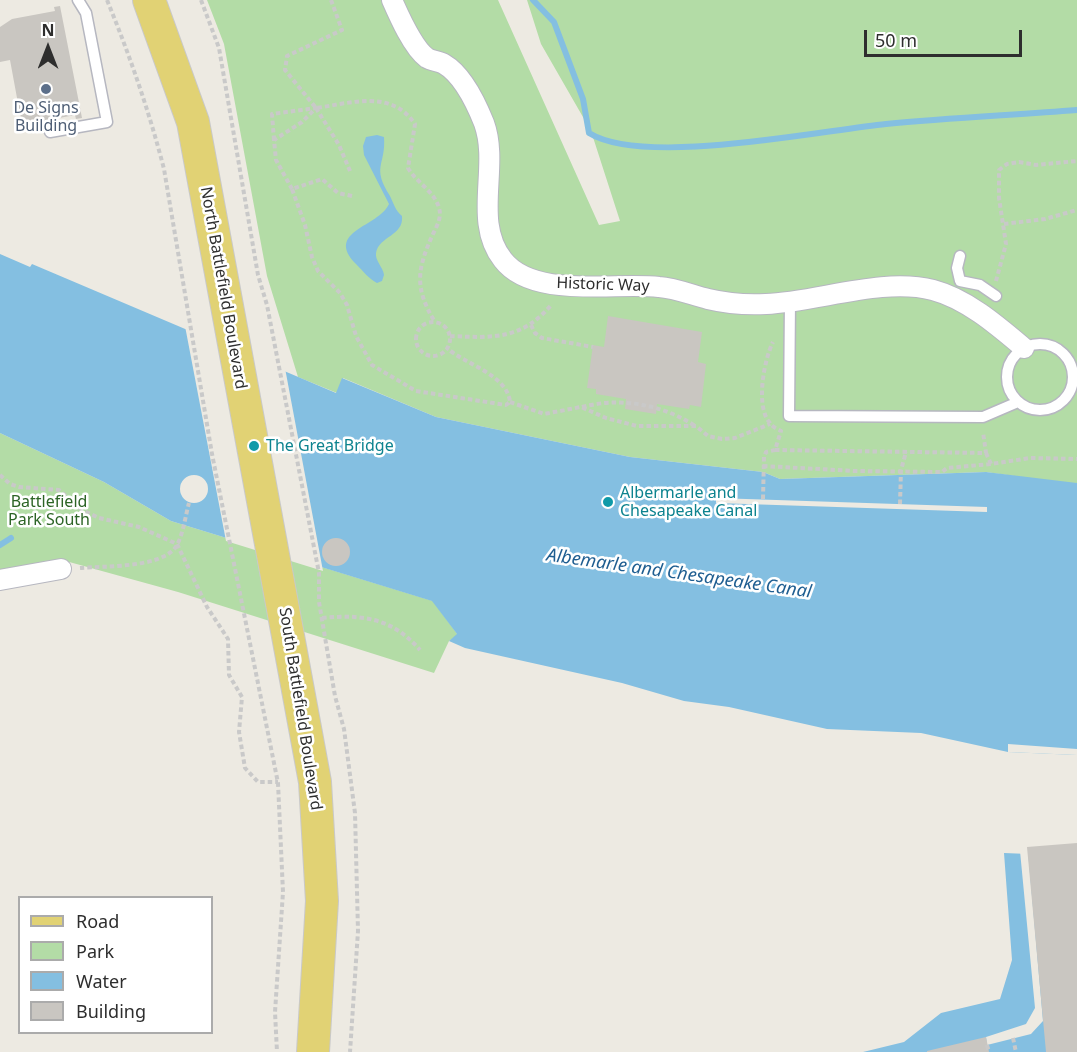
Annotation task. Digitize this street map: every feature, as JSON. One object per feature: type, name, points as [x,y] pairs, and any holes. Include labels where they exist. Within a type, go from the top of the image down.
[{"type":"main road","name":"North Battlefield Boulevard","points":[[149,0],[193,122],[278,581]]},
{"type":"main road","name":"South Battlefield Boulevard","points":[[278,581],[315,782],[322,901],[313,1052]]},
{"type":"street","name":"Historic Way","points":[[392,0],[406,30],[427,58],[443,63],[459,76],[484,125],[488,154],[490,236],[503,261],[526,278],[565,286],[661,287],[710,299],[765,304],[891,287],[933,290],[969,306],[1024,348]]},
{"type":"street","points":[[0,580],[61,569]]},
{"type":"lane","points":[[50,132],[107,122],[86,13],[78,0]]},
{"type":"lane","points":[[960,256],[957,268],[960,281],[980,285],[996,296]]},
{"type":"lane","points":[[790,301],[789,416],[983,417],[1018,402]]},
{"type":"lane","points":[[1046,345],[1057,349],[1071,366],[1073,377],[1065,398],[1057,405],[1036,410],[1018,402],[1008,387],[1007,375],[1014,356],[1024,348],[1046,345]]},
{"type":"path","points":[[107,0],[132,60],[152,123],[166,180],[187,319],[241,589],[252,661],[278,783],[283,892],[275,1012],[277,1052]]},
{"type":"path","points":[[201,0],[219,48],[258,275],[267,305],[319,573],[322,618],[335,696],[344,729],[355,813],[358,931],[350,1052]]},
{"type":"path","points":[[331,0],[342,30],[287,56],[285,70],[316,108],[339,145],[350,171]]},
{"type":"path","points":[[435,322],[420,327],[417,343],[428,355],[439,355],[447,348],[450,336],[445,327],[435,322],[424,303],[419,269],[437,225],[439,208],[408,168],[415,124],[407,112],[392,103],[365,101],[272,114],[276,160],[292,189],[315,264],[347,305],[356,336],[372,364],[416,392],[506,405],[510,402],[544,414],[601,402],[646,406],[671,412],[696,426],[708,436],[722,440],[735,438],[770,424]]},
{"type":"path","points":[[274,140],[302,122],[316,108]]},
{"type":"path","points":[[996,296],[995,283],[1006,244],[999,198],[999,170],[1007,164],[1036,165],[1077,161]]},
{"type":"path","points":[[292,189],[322,179],[338,193],[352,196]]},
{"type":"path","points":[[1004,224],[1045,219],[1077,210]]},
{"type":"path","points":[[450,336],[493,338],[531,325],[540,319],[557,298]]},
{"type":"path","points":[[531,325],[535,333],[542,338],[593,347]]},
{"type":"path","points":[[775,450],[782,431],[770,424],[763,411],[764,361],[776,336]]},
{"type":"path","points":[[447,348],[486,371],[509,395],[510,402]]},
{"type":"path","points":[[581,407],[606,418],[637,426],[696,426]]},
{"type":"path","points":[[983,417],[986,453],[991,464]]},
{"type":"path","points":[[763,499],[763,466],[766,452],[775,450],[986,453]]},
{"type":"path","points":[[900,504],[902,470],[906,452]]},
{"type":"path","points":[[763,466],[855,471],[942,472],[947,468],[1030,458],[1077,459]]},
{"type":"path","points":[[0,475],[10,484],[20,487],[59,490],[82,510],[99,518],[139,527],[177,544],[207,607],[228,639],[229,675],[242,697],[239,732],[245,768],[258,782],[278,783]]},
{"type":"path","points":[[61,569],[157,560],[166,556],[177,544],[189,503]]},
{"type":"path","points":[[322,618],[354,615],[390,626],[405,633],[420,650]]},
{"type":"path","points":[[1013,1038],[1016,1052]]},
{"type":"path","points":[[987,1045],[989,1052]]},
{"type":"green space","points":[[207,0],[498,0],[599,225],[620,221],[591,131],[541,44],[527,0],[1077,0],[1077,485],[986,472],[780,479],[763,472],[630,457],[436,417],[343,378],[337,393],[298,377],[267,276],[224,44]]},
{"type":"green space","name":"Battlefield Park South","points":[[0,433],[104,482],[171,521],[433,601],[458,635],[449,641],[434,673],[178,592],[62,560],[0,570]]},
{"type":"water","points":[[377,135],[384,137],[381,178],[396,209],[402,216],[402,223],[378,247],[376,256],[384,275],[382,281],[377,283],[356,264],[348,253],[346,244],[357,230],[383,212],[389,204],[364,155],[363,146],[366,137]]},
{"type":"water","name":"Albermarle and Chesapeake Canal","points":[[0,254],[30,267],[32,264],[336,393],[342,378],[436,417],[630,457],[763,472],[780,479],[986,472],[1077,483],[1077,755],[1008,752],[921,733],[827,729],[729,707],[684,701],[622,683],[465,648],[449,641],[457,634],[432,601],[171,521],[104,482],[0,433]]},
{"type":"water","points":[[1004,853],[1077,856],[1077,1052],[863,1052],[904,1042],[941,1013],[1000,999],[1012,960]]},
{"type":"pier","name":"The Great Bridge","points":[[185,326],[285,368],[323,571],[226,541]]},
{"type":"pier","points":[[194,475],[204,479],[208,489],[204,499],[194,503],[184,499],[180,489],[184,479]]},
{"type":"pier","points":[[716,498],[987,507],[987,512],[716,503]]},
{"type":"pier","points":[[1008,744],[1077,749],[1077,755],[1008,752]]},
{"type":"pier","points":[[1020,851],[1028,851],[1043,1021],[1031,1034],[987,1045],[986,1037],[1026,1024],[1035,1008]]},
{"type":"building","name":"De Signs Building","points":[[60,6],[82,118],[76,119],[75,115],[22,125],[10,60],[0,62],[0,27],[12,19],[55,11],[54,7]]},
{"type":"building","points":[[608,316],[702,332],[698,362],[706,364],[701,407],[690,405],[689,409],[657,404],[656,414],[625,409],[626,399],[596,394],[596,389],[587,388],[593,345],[604,347]]},
{"type":"building","points":[[336,538],[346,542],[350,552],[346,562],[336,566],[326,562],[322,552],[326,542]]},
{"type":"building","points":[[1077,843],[1077,1052],[1046,1052],[1027,847]]},
{"type":"building","points":[[986,1037],[989,1052],[927,1052],[927,1051]]},
{"type":"waterway","points":[[533,0],[554,22],[583,99],[589,133],[615,143],[649,147],[732,144],[886,124],[1077,110]]},
{"type":"waterway","points":[[0,545],[11,538]]},
{"type":"place","name":"De Signs Building","points":[[46,89]]},
{"type":"place","name":"The Great Bridge","points":[[254,446]]},
{"type":"place","name":"Albermarle and Chesapeake Canal","points":[[608,502]]},
{"type":"water label","name":"Albemarle and Chesapeake Canal","points":[[679,574]]}]
